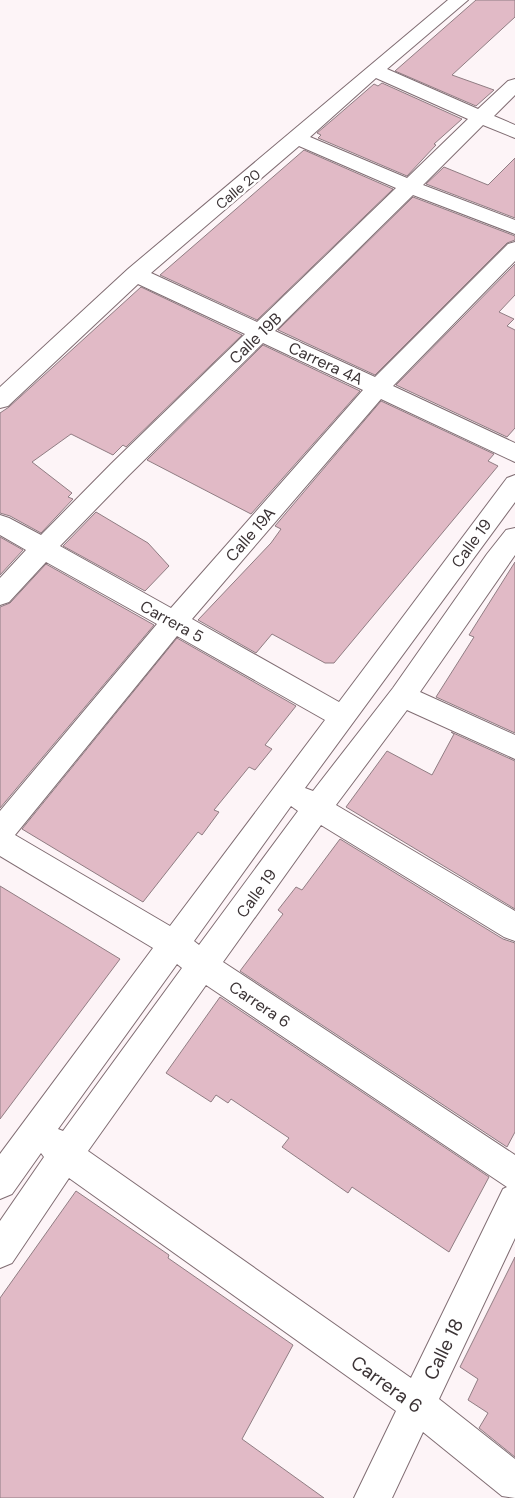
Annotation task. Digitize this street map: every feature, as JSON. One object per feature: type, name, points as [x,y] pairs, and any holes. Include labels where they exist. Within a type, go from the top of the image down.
[{"type":"street","name":"Calle 20","points":[[0,400],[10,386],[136,274],[297,138],[374,70],[459,0]]},
{"type":"street","points":[[374,70],[515,132]]},
{"type":"street","name":"Calle 19B","points":[[0,594],[43,548],[260,332],[515,85]]},
{"type":"street","points":[[297,138],[411,187],[515,226]]},
{"type":"street","name":"Calle 19A","points":[[0,832],[174,622],[378,388],[515,249]]},
{"type":"street","name":"Carrera 4A","points":[[136,274],[515,452]]},
{"type":"street","name":"Calle 19","points":[[0,1182],[287,790],[515,484]]},
{"type":"street","name":"Carrera 5","points":[[0,524],[343,717]]},
{"type":"street","name":"Calle 19","points":[[0,1251],[65,1155],[317,808],[505,565],[515,537]]},
{"type":"street","points":[[402,696],[515,747]]},
{"type":"street","points":[[287,790],[515,927]]},
{"type":"street","name":"Carrera 6","points":[[0,841],[175,945],[515,1174]]},
{"type":"street","name":"Carrera 6","points":[[39,1130],[65,1155],[416,1404],[515,1483]]},
{"type":"street","name":"Calle 18","points":[[373,1498],[416,1404],[515,1201]]},
{"type":"building","points":[[476,0],[515,0],[515,17],[452,75],[494,90],[476,106],[395,71]]},
{"type":"building","points":[[382,83],[462,119],[434,144],[436,145],[407,176],[318,138],[321,135],[317,133],[374,84],[378,86]]},
{"type":"building","points":[[304,150],[393,189],[257,320],[160,275]]},
{"type":"building","points":[[515,158],[515,218],[426,184],[444,167],[488,185]]},
{"type":"building","points":[[413,197],[515,236],[515,240],[507,243],[375,375],[278,330]]},
{"type":"building","points":[[515,264],[515,295],[499,312],[514,319],[507,326],[515,330],[515,428],[507,437],[396,385]]},
{"type":"building","points":[[141,287],[242,335],[126,447],[123,445],[113,455],[71,434],[32,462],[72,493],[68,497],[73,499],[41,533],[10,516],[0,513],[0,413],[9,407]]},
{"type":"building","points":[[263,345],[360,391],[251,514],[147,460]]},
{"type":"building","points":[[381,401],[494,454],[488,461],[498,466],[334,663],[325,663],[272,634],[256,653],[198,620],[271,543],[281,529],[275,526]]},
{"type":"building","points":[[96,512],[148,543],[169,566],[145,591],[63,546]]},
{"type":"building","points":[[0,537],[23,550],[0,575]]},
{"type":"building","points":[[515,562],[515,733],[436,697],[474,637],[469,635]]},
{"type":"building","points":[[46,564],[154,625],[0,808],[0,607],[10,603]]},
{"type":"building","points":[[177,638],[296,706],[265,745],[272,749],[255,770],[249,767],[214,810],[219,812],[202,835],[198,832],[143,902],[22,829]]},
{"type":"building","points":[[451,732],[515,761],[515,909],[346,807],[387,751],[432,775],[454,734]]},
{"type":"building","points":[[340,839],[503,939],[515,943],[515,1132],[507,1147],[240,971],[283,914],[278,910],[296,887],[302,890]]},
{"type":"building","points":[[0,886],[120,959],[0,1119]]},
{"type":"building","points":[[220,997],[489,1177],[449,1252],[352,1187],[348,1193],[282,1147],[289,1138],[231,1099],[228,1103],[216,1095],[211,1102],[166,1073]]},
{"type":"building","points":[[76,1191],[169,1255],[168,1258],[293,1345],[242,1439],[324,1498],[0,1498],[0,1298]]},
{"type":"building","points":[[515,1257],[515,1457],[479,1428],[488,1413],[468,1400],[478,1379],[460,1367]]}]
